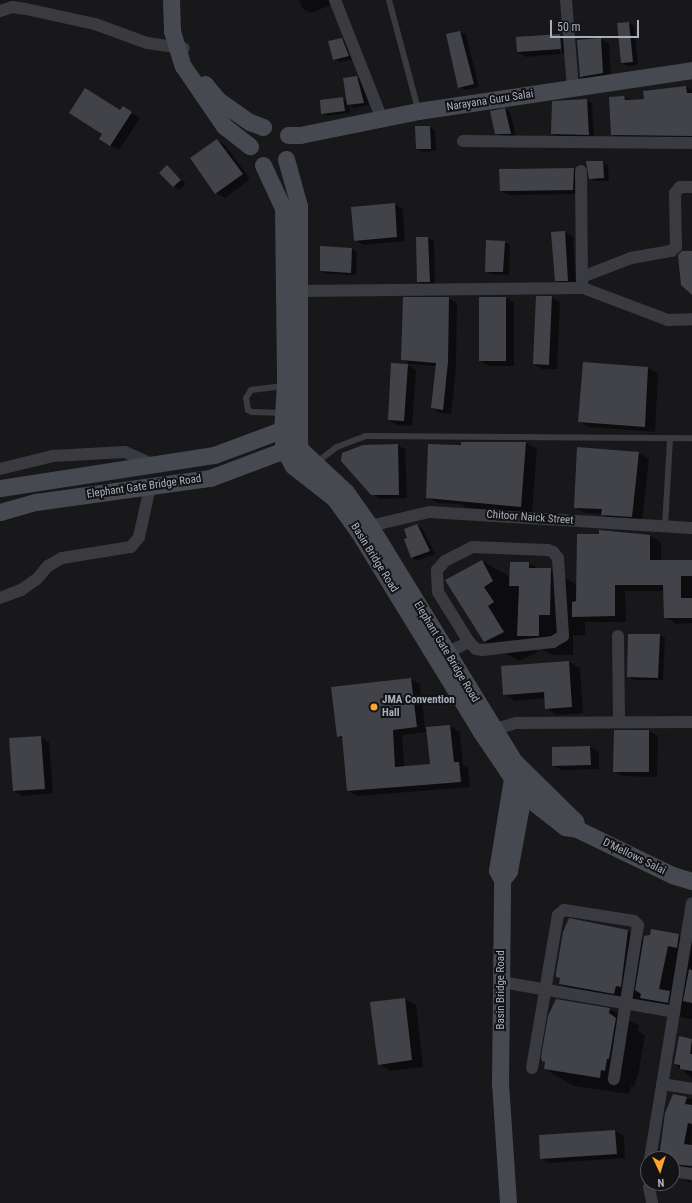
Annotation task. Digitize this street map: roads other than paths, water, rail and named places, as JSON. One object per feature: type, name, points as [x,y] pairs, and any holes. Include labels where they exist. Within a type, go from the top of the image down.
[{"type":"main road","points":[[171,0],[172,31],[196,74],[218,100],[250,122],[263,127],[277,126],[288,135],[291,148],[286,159],[278,165],[263,165]]},
{"type":"main road","points":[[183,0],[181,48],[190,79],[224,126],[250,146]]},
{"type":"main road","name":"Narayana Guru Salai","points":[[288,135],[300,135],[418,110],[692,70]]},
{"type":"main road","points":[[263,127],[254,134],[250,146],[253,157],[263,165],[283,208],[285,386],[287,421],[292,447]]},
{"type":"main road","points":[[286,159],[299,206],[300,291],[287,421]]},
{"type":"main road","name":"Elephant Gate Bridge Road","points":[[0,488],[80,474],[214,455],[252,441],[287,421]]},
{"type":"main road","name":"Elephant Gate Bridge Road","points":[[0,512],[36,502],[210,478],[292,447],[301,450],[346,492],[370,526],[447,653],[487,731],[514,761]]},
{"type":"main road","name":"Basin Bridge Road","points":[[292,447],[293,466],[334,498],[358,532],[519,778],[497,870],[502,880],[500,1084],[508,1203]]},
{"type":"main road","name":"Basin Bridge Road","points":[[514,761],[523,794]]},
{"type":"main road","points":[[519,778],[575,821],[577,830]]},
{"type":"main road","points":[[502,880],[509,871],[523,794]]},
{"type":"main road","name":"D'Mellows Salai","points":[[523,794],[565,827],[577,830],[672,875],[692,881]]},
{"type":"street","points":[[335,0],[381,118]]},
{"type":"street","points":[[566,0],[573,88]]},
{"type":"street","points":[[0,11],[12,7],[26,9],[95,24],[147,43],[181,48]]},
{"type":"street","points":[[463,141],[692,143]]},
{"type":"street","points":[[581,171],[582,282]]},
{"type":"street","points":[[300,291],[582,282],[631,258],[671,251],[676,247],[675,193],[680,187],[692,187]]},
{"type":"street","points":[[582,282],[668,320],[692,319]]},
{"type":"street","points":[[0,468],[52,456],[125,452],[152,464]]},
{"type":"street","points":[[0,598],[21,590],[37,579],[48,566],[62,558],[130,547],[139,537],[150,487]]},
{"type":"street","name":"Chitoor Naick Street","points":[[370,526],[429,512],[692,528]]},
{"type":"street","points":[[472,547],[548,550],[553,552],[558,558],[563,636],[553,642],[482,650],[476,649],[469,642],[438,592],[437,570],[441,565],[472,547]]},
{"type":"street","points":[[618,636],[619,721]]},
{"type":"street","points":[[447,653],[469,642]]},
{"type":"street","points":[[487,731],[516,723],[619,721],[692,722]]},
{"type":"street","points":[[651,1151],[692,903]]},
{"type":"street","points":[[532,1068],[560,912],[564,910],[634,921],[639,929],[614,1079]]},
{"type":"street","points":[[501,982],[674,1012]]},
{"type":"street","points":[[662,1084],[692,1089]]},
{"type":"street","points":[[680,1172],[692,1174]]},
{"type":"street","points":[[650,1191],[652,1203]]},
{"type":"lane","points":[[389,0],[418,110]]},
{"type":"lane","points":[[285,386],[251,390],[246,398],[248,410],[287,421]]},
{"type":"lane","points":[[316,463],[337,447],[365,436],[692,438]]},
{"type":"lane","points":[[665,526],[670,438]]},
{"type":"place","name":"JMA Convention Hall","points":[[374,707]]}]
